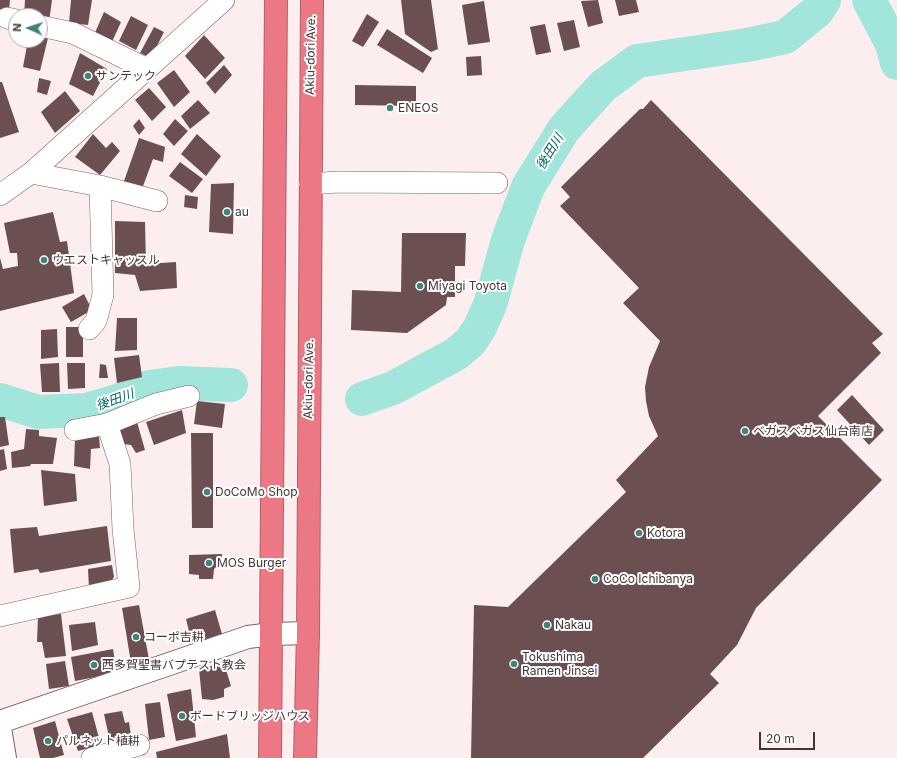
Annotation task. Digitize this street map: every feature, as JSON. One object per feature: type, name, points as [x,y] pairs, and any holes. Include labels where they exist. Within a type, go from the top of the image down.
[{"type":"highway","points":[[270,758],[276,0]]},
{"type":"highway","name":"Akiu-dori Ave.","points":[[305,758],[308,633],[312,0]]},
{"type":"street","points":[[0,195],[31,173],[224,0]]},
{"type":"street","points":[[48,28],[73,33],[147,69]]},
{"type":"street","points":[[31,173],[100,186],[157,201]]},
{"type":"street","points":[[310,184],[338,182],[497,182]]},
{"type":"street","points":[[89,329],[96,321],[103,295],[100,186]]},
{"type":"street","points":[[75,430],[107,424],[156,404],[189,396]]},
{"type":"street","points":[[0,616],[129,587],[123,529],[120,464],[107,424]]},
{"type":"street","points":[[0,722],[248,637],[272,634],[308,633]]},
{"type":"street","points":[[0,728],[5,758]]},
{"type":"street","points":[[92,758],[139,745]]},
{"type":"building","points":[[0,0],[10,0],[8,10],[0,9]]},
{"type":"building","points":[[25,0],[52,0],[49,22],[48,8],[24,8]]},
{"type":"building","points":[[71,0],[92,0],[88,25],[69,23]]},
{"type":"building","points":[[401,0],[431,0],[438,49],[431,52],[405,34]]},
{"type":"building","points":[[598,0],[603,23],[588,27],[581,1]]},
{"type":"building","points":[[615,0],[636,0],[639,12],[619,16]]},
{"type":"building","points":[[484,1],[490,42],[468,45],[462,5]]},
{"type":"building","points":[[104,12],[121,22],[111,44],[94,35]]},
{"type":"building","points":[[367,14],[379,22],[363,47],[352,41]]},
{"type":"building","points":[[131,16],[148,25],[136,50],[119,41]]},
{"type":"building","points":[[574,20],[580,47],[564,51],[557,23]]},
{"type":"building","points":[[545,24],[551,52],[536,55],[530,27]]},
{"type":"building","points":[[154,27],[164,32],[151,58],[140,53]]},
{"type":"building","points":[[387,29],[432,58],[423,73],[377,45]]},
{"type":"building","points":[[204,35],[225,58],[205,79],[185,56]]},
{"type":"building","points":[[27,48],[46,48],[40,71],[23,67]]},
{"type":"building","name":"サンテック","points":[[80,53],[107,69],[93,96],[69,84]]},
{"type":"building","points":[[481,56],[482,75],[467,76],[466,57]]},
{"type":"building","points":[[224,65],[232,75],[215,94],[206,83]]},
{"type":"building","points":[[174,70],[190,92],[174,107],[157,83]]},
{"type":"building","points":[[39,78],[51,81],[47,95],[37,92]]},
{"type":"building","points":[[0,82],[2,82],[19,132],[0,138]]},
{"type":"building","points":[[355,85],[416,86],[416,106],[355,105]]},
{"type":"building","points":[[149,88],[166,107],[152,121],[135,100]]},
{"type":"building","points":[[65,91],[80,111],[55,133],[41,112]]},
{"type":"building","points":[[198,100],[210,113],[190,129],[181,116]]},
{"type":"building","name":"ベガスベガス仙台南店","points":[[651,100],[883,334],[872,343],[881,353],[818,416],[882,480],[756,608],[737,645],[710,674],[719,683],[643,758],[471,758],[474,605],[508,607],[626,492],[616,480],[658,436],[649,416],[645,387],[649,367],[660,341],[623,303],[639,288],[560,206],[570,197],[561,187]]},
{"type":"building","points":[[139,119],[145,128],[139,135],[133,126]]},
{"type":"building","points":[[175,119],[188,131],[174,146],[163,134]]},
{"type":"building","points":[[93,134],[106,148],[112,142],[120,151],[100,175],[75,157]]},
{"type":"building","points":[[197,134],[221,156],[206,176],[181,154]]},
{"type":"building","points":[[139,138],[165,147],[163,162],[153,159],[142,189],[123,184]]},
{"type":"building","points":[[180,162],[203,179],[192,193],[169,176]]},
{"type":"building","points":[[234,183],[233,234],[209,232],[211,184]]},
{"type":"building","points":[[185,195],[198,197],[197,209],[184,207]]},
{"type":"building","name":"ウエストキャッスル","points":[[53,212],[60,242],[67,241],[74,293],[0,311],[0,258],[3,269],[18,266],[17,253],[10,253],[4,223]]},
{"type":"building","points":[[115,221],[145,222],[146,264],[176,262],[177,288],[140,291],[135,275],[115,273]]},
{"type":"building","points":[[402,233],[466,233],[465,266],[455,266],[455,297],[447,297],[446,305],[407,333],[351,330],[352,290],[401,292]]},
{"type":"building","points":[[84,294],[92,310],[71,322],[62,307]]},
{"type":"building","points":[[117,318],[137,318],[137,350],[115,351]]},
{"type":"building","points":[[66,327],[83,327],[83,357],[66,357]]},
{"type":"building","points":[[57,329],[58,357],[41,359],[41,330]]},
{"type":"building","points":[[139,355],[142,377],[117,383],[114,358]]},
{"type":"building","points":[[59,363],[60,392],[42,392],[40,364]]},
{"type":"building","points":[[67,363],[85,363],[85,388],[68,389]]},
{"type":"building","points":[[100,364],[106,365],[108,378],[99,378]]},
{"type":"building","points":[[852,395],[884,430],[869,445],[837,410]]},
{"type":"building","points":[[197,401],[225,404],[222,428],[194,424]]},
{"type":"building","points":[[182,410],[186,433],[154,445],[146,422]]},
{"type":"building","points":[[0,417],[5,417],[9,445],[0,447]]},
{"type":"building","points":[[137,422],[145,450],[136,453],[131,445],[123,444],[120,428]]},
{"type":"building","points":[[26,429],[39,430],[39,436],[57,438],[53,464],[31,464],[30,466],[12,468],[11,452],[24,449]]},
{"type":"building","points":[[191,433],[213,433],[213,528],[192,528]]},
{"type":"building","points":[[99,437],[100,448],[91,449],[90,469],[74,466],[75,438]]},
{"type":"building","points":[[4,449],[7,469],[0,471],[0,450]]},
{"type":"building","points":[[41,470],[75,474],[77,501],[44,506]]},
{"type":"building","points":[[107,526],[111,561],[40,573],[38,569],[14,573],[10,529],[37,527],[39,536]]},
{"type":"building","points":[[222,554],[221,562],[214,569],[213,579],[199,579],[199,575],[189,574],[189,555]]},
{"type":"building","points":[[112,565],[114,577],[106,588],[89,589],[88,569]]},
{"type":"building","name":"コーポ吉耕","points":[[139,605],[150,665],[132,669],[122,608]]},
{"type":"building","points":[[215,610],[222,634],[192,644],[186,619]]},
{"type":"building","points":[[61,614],[66,656],[45,658],[42,642],[37,642],[38,616]]},
{"type":"building","points":[[95,622],[98,645],[72,651],[69,625]]},
{"type":"building","name":"西多賀聖書バプテスト教会","points":[[113,649],[117,673],[75,681],[71,657]]},
{"type":"building","points":[[65,661],[69,686],[49,689],[46,664]]},
{"type":"building","points":[[224,663],[231,686],[224,689],[224,697],[213,700],[202,699],[199,669]]},
{"type":"building","name":"ボードブリッジハウス","points":[[191,689],[196,737],[176,741],[167,694]]},
{"type":"building","points":[[160,702],[165,737],[149,740],[145,704]]},
{"type":"building","points":[[122,711],[125,723],[129,722],[132,742],[111,746],[104,714]]},
{"type":"building","points":[[92,712],[101,745],[78,751],[67,719]]},
{"type":"building","name":"パルネット植耕","points":[[55,721],[64,755],[53,758],[40,758],[33,728]]},
{"type":"building","points":[[227,734],[230,758],[157,758],[156,752]]},
{"type":"waterway","name":"後田川","points":[[362,399],[393,388],[456,354],[470,342],[479,329],[490,305],[508,240],[528,187],[564,129],[603,86],[637,61],[747,45],[785,37],[817,11],[824,0]]},
{"type":"waterway","points":[[869,0],[892,44],[897,63]]},
{"type":"waterway","name":"後田川","points":[[0,400],[38,412],[86,410],[117,401],[149,387],[179,383],[231,385]]},
{"type":"place","name":"サンテック","points":[[88,76]]},
{"type":"place","name":"ENEOS","points":[[390,108]]},
{"type":"place","name":"au","points":[[227,212]]},
{"type":"place","name":"ウエストキャッスル","points":[[44,260]]},
{"type":"place","name":"Miyagi Toyota","points":[[420,286]]},
{"type":"place","name":"ベガスベガス仙台南店","points":[[745,431]]},
{"type":"place","name":"DoCoMo Shop","points":[[207,492]]},
{"type":"place","name":"Kotora","points":[[639,533]]},
{"type":"place","name":"MOS Burger","points":[[209,563]]},
{"type":"place","name":"CoCo Ichibanya","points":[[595,579]]},
{"type":"place","name":"Nakau","points":[[547,625]]},
{"type":"place","name":"コーポ吉耕","points":[[136,637]]},
{"type":"place","name":"Tokushima Ramen Jinsei","points":[[514,664]]},
{"type":"place","name":"西多賀聖書バプテスト教会","points":[[94,665]]},
{"type":"place","name":"ボードブリッジハウス","points":[[182,716]]},
{"type":"place","name":"パルネット植耕","points":[[48,741]]}]
